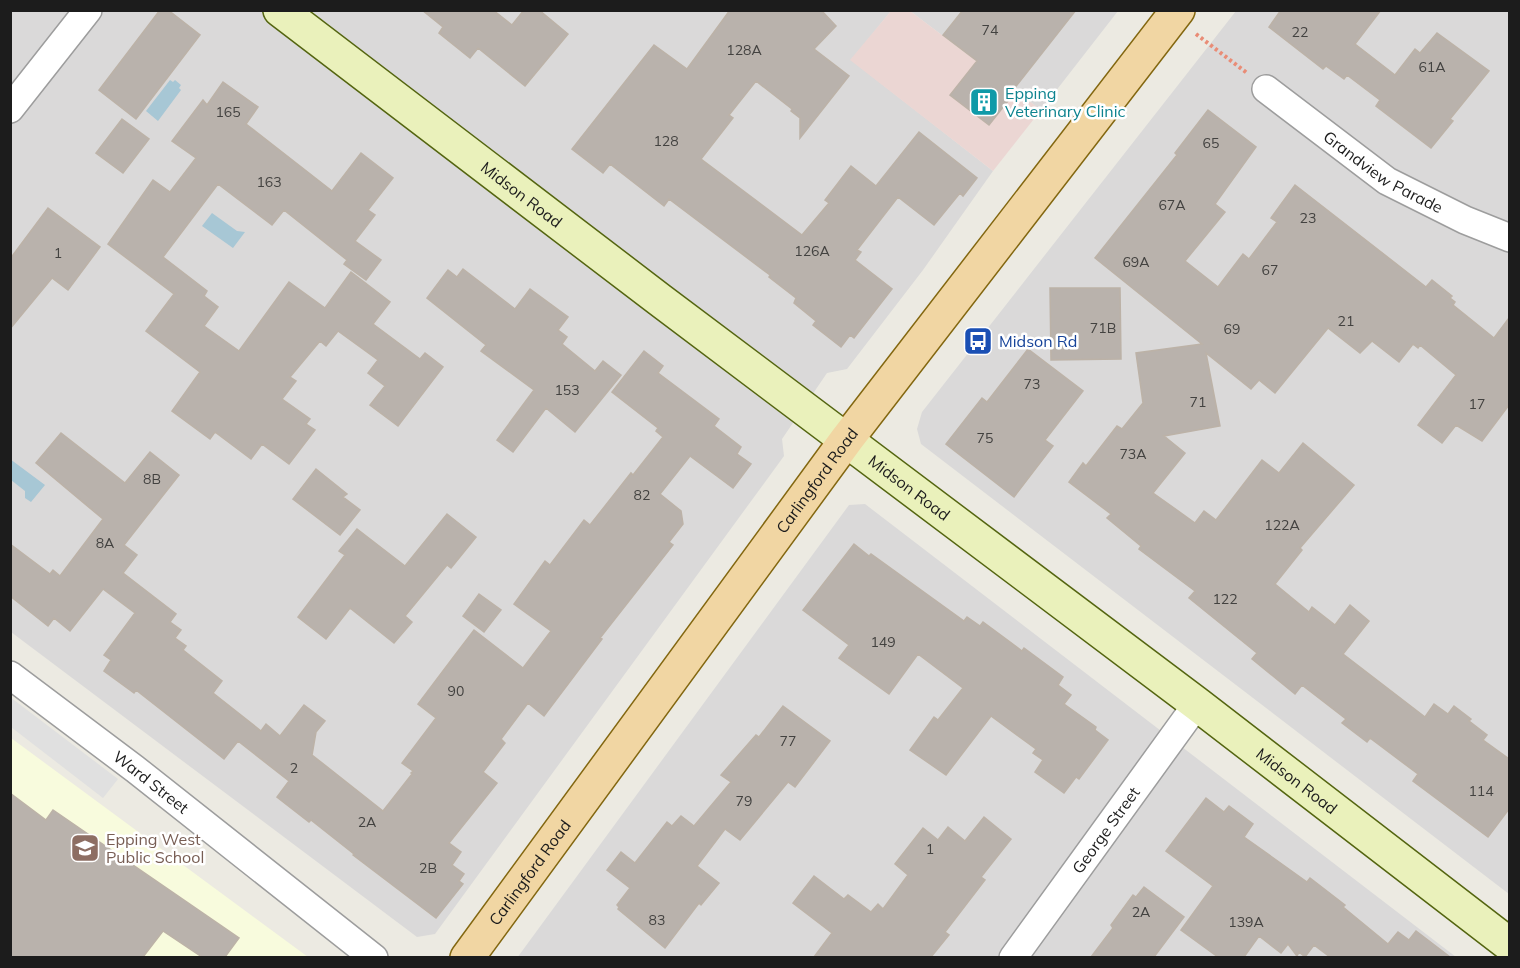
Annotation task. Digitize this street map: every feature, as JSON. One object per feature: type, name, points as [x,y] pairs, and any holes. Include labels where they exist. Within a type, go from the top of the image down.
[{"type":"main road","name":"Carlingford Road","points":[[466,957],[847,440],[1176,13]]},
{"type":"street","points":[[10,109],[88,10]]},
{"type":"street","name":"Midson Road","points":[[280,10],[660,300],[1197,704],[1509,945]]},
{"type":"street","name":"Grandview Parade","points":[[1266,89],[1387,181],[1465,220],[1509,238]]},
{"type":"street","name":"Ward Street","points":[[10,675],[135,769],[374,957]]},
{"type":"street","name":"George Street","points":[[1013,957],[1197,704]]},
{"type":"path","points":[[1176,13],[1266,89]]},
{"type":"shaded area","points":[[10,11],[891,11],[851,60],[993,171],[923,270],[847,369],[827,373],[782,439],[784,456],[435,934],[417,937],[11,632]]},
{"type":"shaded area","points":[[891,11],[910,11],[1041,110],[993,171],[850,60]]},
{"type":"shaded area","points":[[910,11],[1118,11],[1041,110]]},
{"type":"shaded area","points":[[1236,11],[1509,11],[1509,894],[921,444],[917,429],[922,412]]},
{"type":"shaded area","points":[[865,504],[1456,957],[517,958],[849,505]]},
{"type":"shaded area","points":[[10,697],[118,779],[103,798],[11,727]]},
{"type":"shaded area","name":"Epping West Public School","points":[[11,738],[308,957],[11,957]]},
{"type":"water","points":[[170,80],[173,82],[175,80],[181,85],[179,88],[181,90],[158,121],[146,111]]},
{"type":"water","points":[[212,213],[237,231],[245,232],[233,248],[202,226]]},
{"type":"water","points":[[10,459],[45,485],[31,502],[25,498],[25,491],[11,480]]},
{"type":"building","points":[[160,10],[168,10],[200,35],[136,119],[99,90]]},
{"type":"building","points":[[422,10],[493,10],[512,25],[524,10],[539,10],[568,34],[525,86],[478,48],[470,58],[439,33],[443,27]]},
{"type":"building","points":[[730,10],[821,10],[836,26],[814,49],[849,76],[800,138],[800,118],[756,81],[729,115],[733,118],[701,159],[802,235],[829,203],[825,200],[851,166],[876,186],[919,132],[977,178],[963,196],[960,193],[934,225],[898,197],[857,250],[861,252],[855,260],[892,289],[854,338],[850,335],[841,347],[813,325],[816,321],[794,303],[796,298],[769,277],[770,275],[669,199],[664,206],[610,164],[603,173],[572,149],[654,45],[687,69]]},
{"type":"building","points":[[963,10],[1076,10],[1013,90],[1015,92],[989,125],[950,95],[977,61],[943,35]]},
{"type":"building","points":[[1281,10],[1381,10],[1355,44],[1395,75],[1415,49],[1420,53],[1437,33],[1489,71],[1450,119],[1453,121],[1431,148],[1376,106],[1380,100],[1347,75],[1344,79],[1326,66],[1323,69],[1269,27]]},
{"type":"building","points":[[223,82],[258,107],[246,124],[332,191],[361,153],[393,178],[368,210],[375,215],[355,241],[381,260],[366,280],[344,264],[347,260],[284,210],[272,225],[218,184],[163,257],[207,291],[204,296],[218,307],[204,326],[239,351],[289,282],[325,308],[351,272],[390,302],[373,324],[420,359],[425,353],[443,367],[398,426],[370,405],[385,386],[368,373],[378,360],[338,331],[326,346],[320,341],[290,377],[296,381],[282,399],[310,419],[306,424],[315,430],[289,464],[262,444],[251,459],[215,432],[210,439],[172,411],[200,372],[146,331],[174,294],[108,244],[153,180],[170,192],[196,158],[172,141],[203,100],[207,105]]},
{"type":"building","points":[[1208,110],[1256,147],[1215,204],[1225,212],[1185,261],[1218,287],[1243,254],[1249,259],[1277,222],[1271,218],[1295,185],[1426,287],[1432,280],[1452,296],[1450,298],[1455,302],[1453,305],[1494,338],[1509,318],[1509,405],[1482,441],[1456,425],[1442,443],[1418,425],[1456,375],[1420,345],[1418,348],[1413,344],[1399,362],[1372,341],[1360,353],[1328,328],[1275,393],[1259,380],[1251,389],[1206,353],[1220,426],[1164,436],[1185,453],[1153,493],[1195,523],[1204,511],[1216,520],[1262,460],[1279,473],[1303,443],[1354,485],[1300,548],[1302,550],[1275,584],[1309,612],[1312,607],[1335,625],[1350,605],[1369,621],[1343,654],[1425,717],[1434,704],[1448,714],[1454,706],[1487,735],[1483,740],[1509,759],[1509,809],[1488,837],[1413,781],[1418,774],[1370,738],[1367,742],[1342,723],[1346,719],[1302,685],[1295,694],[1252,659],[1257,653],[1189,598],[1195,591],[1139,549],[1141,546],[1107,518],[1111,514],[1069,482],[1083,463],[1086,466],[1117,426],[1122,429],[1143,403],[1136,353],[1202,344],[1095,258],[1177,155],[1175,153]]},
{"type":"building","points":[[122,119],[149,139],[123,173],[96,153]]},
{"type":"building","points":[[48,208],[100,247],[68,290],[52,278],[10,329],[10,259]]},
{"type":"building","points":[[463,269],[515,309],[530,289],[568,317],[558,330],[567,337],[562,344],[595,371],[603,361],[621,375],[575,432],[546,408],[513,452],[497,440],[534,390],[481,351],[486,345],[427,298],[448,270],[457,277]]},
{"type":"building","points":[[1050,288],[1120,288],[1121,359],[1051,360]]},
{"type":"building","points":[[1028,349],[1083,391],[1045,440],[1053,446],[1014,497],[946,444],[982,398],[987,402]]},
{"type":"building","points":[[644,351],[663,366],[658,373],[719,419],[714,426],[741,447],[737,454],[751,464],[733,488],[690,456],[660,494],[681,511],[683,524],[669,542],[673,545],[600,638],[602,639],[544,716],[528,703],[501,739],[505,743],[483,772],[497,783],[449,843],[461,852],[452,865],[464,874],[459,881],[463,884],[436,918],[311,820],[309,822],[277,797],[289,781],[238,741],[224,759],[136,690],[134,693],[104,671],[111,660],[104,655],[135,613],[103,589],[70,631],[54,618],[48,626],[10,596],[10,544],[50,574],[53,570],[60,576],[103,519],[36,463],[61,433],[125,483],[150,452],[179,475],[124,545],[137,555],[123,573],[176,614],[170,622],[181,630],[175,638],[186,646],[183,650],[222,681],[213,693],[261,731],[266,724],[280,736],[304,705],[325,721],[316,732],[312,755],[383,811],[412,774],[413,771],[402,763],[436,718],[418,704],[474,630],[523,668],[551,631],[514,604],[545,561],[550,565],[584,520],[590,525],[663,437],[656,431],[658,428],[612,392]]},
{"type":"building","points":[[316,469],[347,494],[343,497],[360,510],[340,535],[293,499]]},
{"type":"building","points":[[447,514],[476,537],[451,568],[447,565],[405,616],[412,622],[394,643],[350,608],[326,639],[298,617],[345,555],[339,551],[357,529],[405,566]]},
{"type":"building","points":[[854,544],[964,621],[967,617],[980,626],[983,622],[1022,651],[1024,648],[1063,677],[1058,685],[1071,695],[1064,704],[1096,727],[1095,730],[1108,740],[1079,779],[1076,777],[1064,793],[1035,772],[1043,760],[1033,753],[1036,749],[991,716],[946,775],[910,750],[934,717],[938,720],[963,688],[918,654],[889,694],[839,658],[849,645],[803,610]]},
{"type":"building","points":[[479,594],[501,610],[484,632],[463,616]]},
{"type":"building","points":[[783,706],[830,741],[795,787],[788,782],[740,840],[725,829],[697,866],[719,883],[701,905],[699,903],[665,948],[618,909],[617,905],[630,888],[607,870],[621,852],[635,863],[667,822],[672,826],[681,816],[694,826],[731,782],[721,775],[756,735],[759,737]]},
{"type":"building","name":"Epping West Public School","points":[[10,793],[46,820],[53,810],[239,938],[225,957],[202,957],[163,931],[143,957],[10,957]]},
{"type":"building","points":[[1206,798],[1224,812],[1229,806],[1253,824],[1244,837],[1307,882],[1310,878],[1345,905],[1343,907],[1388,944],[1398,932],[1409,940],[1416,931],[1450,957],[1330,957],[1314,945],[1305,957],[1299,952],[1297,956],[1288,944],[1281,953],[1259,936],[1244,957],[1218,957],[1181,930],[1213,886],[1166,851]]},
{"type":"building","points":[[984,817],[1011,839],[981,877],[985,880],[945,932],[949,935],[931,957],[814,957],[832,933],[793,903],[814,876],[844,899],[848,895],[871,912],[878,904],[883,909],[908,875],[895,864],[923,828],[938,840],[948,827],[965,841]]},
{"type":"building","points":[[1144,887],[1184,917],[1154,957],[1091,957],[1113,928],[1111,925],[1133,895],[1136,897]]},
{"type":"place","name":"Epping Veterinary Clinic","points":[[984,102]]},
{"type":"place","name":"Midson Rd","points":[[978,341]]},
{"type":"place","name":"Epping West Public School","points":[[85,848]]}]
